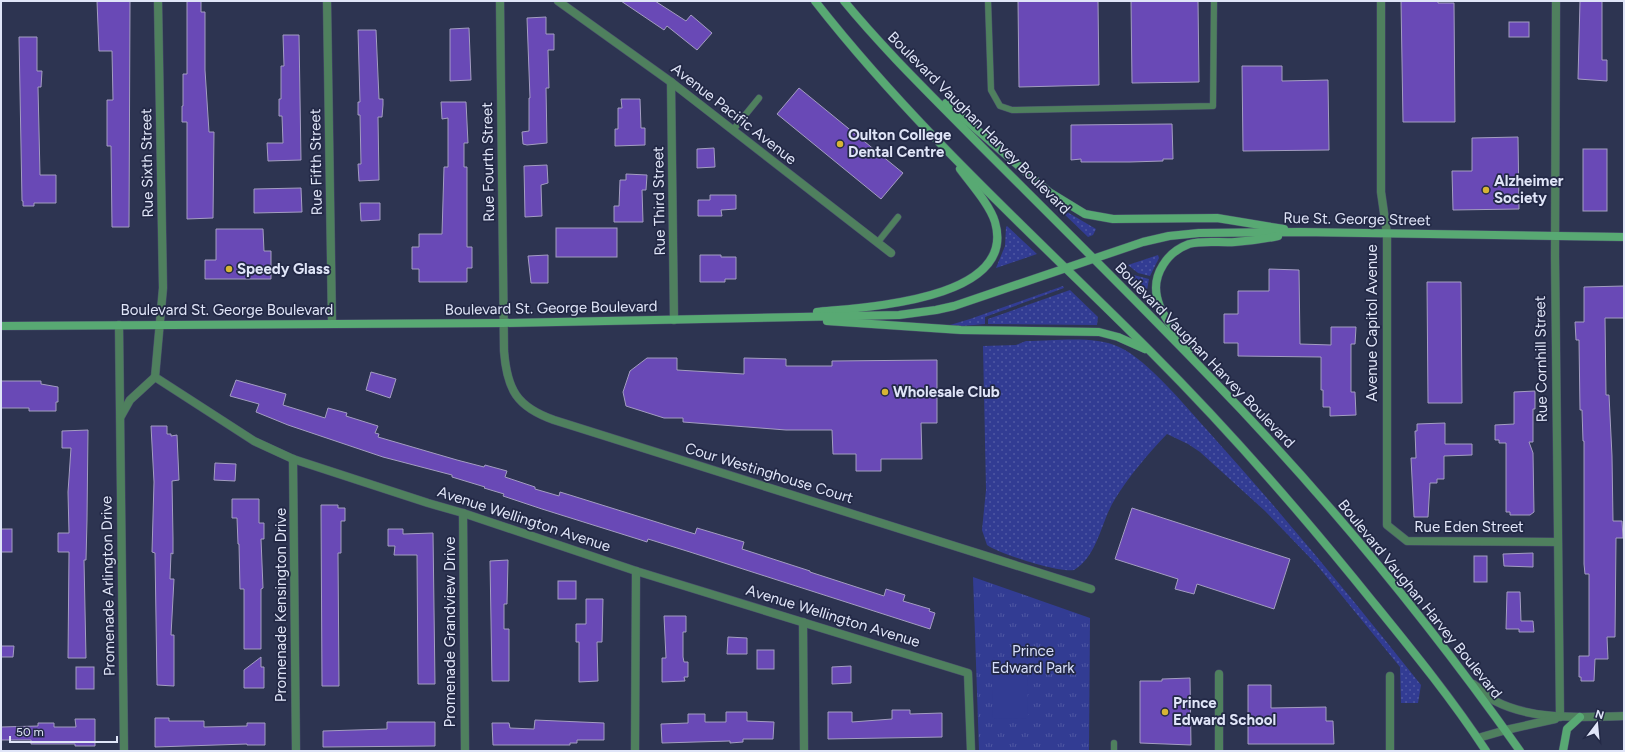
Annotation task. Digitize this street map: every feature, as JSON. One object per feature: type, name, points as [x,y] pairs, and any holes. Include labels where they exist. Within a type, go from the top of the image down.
[{"type":"main road","points":[[815,1],[888,87],[950,153],[1193,394],[1262,470],[1339,560],[1427,668],[1486,751]]},
{"type":"main road","name":"Boulevard Vaughan Harvey Boulevard","points":[[844,1],[900,63],[1210,376],[1341,522],[1469,681],[1520,751]]},
{"type":"main road","points":[[900,63],[1050,192],[1085,214],[1099,218],[1113,219],[1229,219],[1300,232]]},
{"type":"main road","points":[[770,318],[909,302],[949,289],[978,272],[988,262],[995,249],[997,239],[995,221],[950,153]]},
{"type":"main road","points":[[1210,376],[1171,326],[1159,307],[1156,285],[1162,267],[1171,255],[1180,248],[1190,244],[1248,241],[1300,232]]},
{"type":"main road","name":"Rue St. George Street","points":[[1093,259],[1143,242],[1169,236],[1199,233],[1300,232],[1624,237]]},
{"type":"main road","name":"Boulevard St. George Boulevard","points":[[1,326],[503,323],[899,315],[936,310],[972,301],[1093,259]]},
{"type":"main road","points":[[770,318],[961,330],[1095,332],[1118,337],[1152,353]]},
{"type":"main road","points":[[1563,751],[1567,729],[1580,717]]},
{"type":"street","name":"Rue Sixth Street","points":[[158,1],[163,288],[160,325]]},
{"type":"street","name":"Rue Fifth Street","points":[[326,1],[332,323]]},
{"type":"street","name":"Rue Fourth Street","points":[[500,1],[503,323]]},
{"type":"street","name":"Avenue Pacific Avenue","points":[[558,1],[671,82],[891,253]]},
{"type":"street","name":"Avenue Capitol Avenue","points":[[1381,1],[1381,192],[1386,234],[1386,524]]},
{"type":"street","name":"Rue Cornhill Street","points":[[1556,1],[1554,236],[1560,717]]},
{"type":"street","name":"Rue Third Street","points":[[671,82],[674,320]]},
{"type":"street","name":"Cour Westinghouse Court","points":[[503,323],[506,371],[512,390],[524,406],[542,416],[1091,589]]},
{"type":"street","name":"Promenade Arlington Drive","points":[[119,325],[124,751]]},
{"type":"street","points":[[155,377],[160,325]]},
{"type":"street","name":"Promenade Arlington Drive","points":[[120,420],[130,400],[155,377]]},
{"type":"street","name":"Avenue Wellington Avenue","points":[[155,377],[254,441],[293,459],[428,504],[463,512],[636,571],[968,673],[970,751]]},
{"type":"street","name":"Promenade Kensington Drive","points":[[293,459],[296,751]]},
{"type":"street","name":"Promenade Grandview Drive","points":[[463,512],[465,751]]},
{"type":"street","name":"Rue Eden Street","points":[[1386,524],[1407,541],[1557,542]]},
{"type":"street","points":[[635,751],[636,571]]},
{"type":"street","points":[[803,622],[804,751]]},
{"type":"street","points":[[1219,674],[1219,751]]},
{"type":"street","points":[[1390,676],[1390,751]]},
{"type":"street","points":[[1469,681],[1494,700],[1509,706],[1560,717],[1624,716]]},
{"type":"street","points":[[1478,738],[1560,717]]},
{"type":"lane","points":[[988,1],[990,90],[1000,106],[1012,110],[1213,106],[1214,1]]},
{"type":"lane","points":[[733,130],[759,98]]},
{"type":"lane","points":[[878,242],[898,217]]},
{"type":"lane","points":[[1114,743],[1114,751]]},
{"type":"green space","points":[[1062,209],[1096,229],[1093,235],[1088,237],[1061,211]]},
{"type":"green space","points":[[1007,226],[1037,254],[996,268],[1005,246]]},
{"type":"green space","points":[[1158,255],[1159,258],[1150,276],[1138,273],[1128,265]]},
{"type":"green space","points":[[1126,273],[1149,279],[1147,290],[1144,291]]},
{"type":"green space","points":[[1063,286],[1064,288],[985,317],[985,324],[940,328],[970,319]]},
{"type":"green space","points":[[1070,290],[1098,317],[1097,325],[988,324],[988,319]]},
{"type":"green space","points":[[1086,340],[1109,343],[1130,353],[1154,373],[1262,492],[1395,652],[1421,685],[1418,703],[1401,703],[1400,667],[1316,564],[1265,511],[1200,452],[1188,444],[1167,434],[1139,465],[1120,490],[1110,508],[1089,556],[1074,570],[1056,569],[1043,566],[1004,553],[987,545],[982,530],[986,490],[983,346],[1016,345],[1026,341]]},
{"type":"green space","name":"Prince Edward Park","points":[[973,577],[1090,618],[1089,751],[979,750]]},
{"type":"green space","points":[[1027,657],[1028,718],[993,719],[992,658]]},
{"type":"building","points":[[97,1],[130,1],[129,227],[112,227],[111,146],[107,146],[107,100],[113,100],[112,51],[99,51]]},
{"type":"building","points":[[187,1],[201,1],[201,12],[205,12],[205,70],[209,132],[214,132],[213,218],[187,219],[187,122],[182,122],[182,106],[183,74],[187,74]]},
{"type":"building","points":[[621,1],[655,1],[686,21],[691,15],[712,33],[697,50],[667,26],[664,30]]},
{"type":"building","points":[[1018,1],[1098,1],[1099,85],[1019,87]]},
{"type":"building","points":[[1131,1],[1198,1],[1199,82],[1132,83]]},
{"type":"building","points":[[1401,1],[1438,1],[1438,3],[1454,3],[1455,122],[1403,122]]},
{"type":"building","points":[[1580,1],[1602,1],[1602,60],[1607,60],[1607,81],[1578,79]]},
{"type":"building","points":[[546,17],[546,34],[554,34],[554,50],[548,50],[549,88],[546,88],[547,143],[527,145],[523,144],[522,132],[529,131],[530,98],[527,18]]},
{"type":"building","points":[[1509,22],[1529,22],[1529,37],[1509,37]]},
{"type":"building","points":[[469,28],[471,80],[450,81],[450,29]]},
{"type":"building","points":[[358,30],[376,30],[379,99],[383,99],[382,117],[378,117],[379,180],[359,181],[358,164],[361,164],[360,115],[358,115],[358,102],[360,102]]},
{"type":"building","points":[[283,35],[299,35],[301,160],[268,161],[267,143],[283,143],[282,116],[279,116],[279,99],[281,99],[281,66],[284,66]]},
{"type":"building","points":[[19,37],[37,37],[37,71],[42,71],[41,87],[38,87],[40,175],[56,175],[56,203],[34,203],[34,206],[23,206]]},
{"type":"building","points":[[1242,66],[1282,66],[1282,81],[1328,80],[1329,150],[1243,151]]},
{"type":"building","name":"Oulton College Dental Centre","points":[[799,88],[903,173],[881,199],[777,114]]},
{"type":"building","points":[[621,99],[640,99],[641,128],[645,128],[645,145],[615,146],[615,129],[618,129],[618,108],[622,108]]},
{"type":"building","points":[[441,102],[466,102],[468,143],[464,143],[464,167],[467,167],[467,247],[472,247],[472,268],[467,268],[467,282],[419,282],[419,269],[412,269],[412,247],[419,247],[419,234],[442,234],[444,167],[448,167],[448,118],[442,119]]},
{"type":"building","points":[[1172,124],[1173,159],[1163,159],[1163,161],[1130,162],[1081,162],[1081,159],[1071,160],[1071,125]]},
{"type":"building","name":"Alzheimer Society","points":[[1518,137],[1519,209],[1453,210],[1452,171],[1472,171],[1472,138]]},
{"type":"building","points":[[714,148],[715,167],[697,168],[697,149]]},
{"type":"building","points":[[1583,149],[1607,149],[1607,211],[1583,211]]},
{"type":"building","points":[[547,165],[548,183],[541,185],[542,216],[525,217],[524,166]]},
{"type":"building","points":[[626,174],[647,175],[646,190],[642,190],[643,222],[614,222],[614,206],[619,206],[620,180],[626,180]]},
{"type":"building","points":[[301,188],[302,212],[254,213],[254,189]]},
{"type":"building","points":[[710,195],[736,195],[736,209],[721,210],[722,216],[698,216],[698,200],[710,200]]},
{"type":"building","points":[[360,203],[380,203],[380,220],[361,221]]},
{"type":"building","points":[[556,228],[617,228],[617,257],[556,257]]},
{"type":"building","points":[[216,229],[263,229],[264,251],[271,251],[271,279],[205,279],[205,260],[216,260]]},
{"type":"building","points":[[548,255],[548,283],[531,283],[528,256]]},
{"type":"building","points":[[700,255],[736,257],[736,279],[725,279],[725,282],[700,282]]},
{"type":"building","points":[[1269,269],[1299,270],[1300,344],[1331,345],[1331,327],[1356,327],[1355,344],[1351,344],[1351,392],[1355,392],[1356,415],[1330,416],[1330,407],[1323,407],[1323,390],[1321,390],[1321,357],[1238,356],[1238,343],[1224,343],[1224,314],[1238,314],[1238,291],[1269,291]]},
{"type":"building","points":[[1427,282],[1461,282],[1462,403],[1428,403]]},
{"type":"building","points":[[1624,286],[1624,318],[1605,318],[1606,395],[1609,395],[1613,521],[1622,521],[1623,538],[1616,538],[1615,637],[1607,637],[1608,659],[1595,659],[1594,681],[1581,681],[1581,677],[1579,677],[1579,656],[1589,656],[1589,574],[1585,574],[1584,564],[1584,441],[1582,410],[1580,410],[1579,340],[1576,340],[1575,322],[1584,322],[1584,287]]},
{"type":"building","points":[[647,358],[677,358],[677,370],[744,374],[744,358],[786,359],[786,366],[832,366],[832,361],[937,360],[937,423],[921,423],[922,459],[881,459],[881,471],[856,471],[856,454],[833,454],[832,430],[786,430],[683,422],[683,418],[664,418],[626,406],[623,392],[630,371]]},
{"type":"building","points":[[371,372],[396,379],[390,398],[366,390]]},
{"type":"building","points":[[236,380],[286,394],[283,405],[325,418],[328,408],[347,413],[346,416],[378,426],[375,433],[379,434],[378,437],[457,460],[507,471],[505,477],[535,487],[535,489],[559,496],[560,492],[695,534],[697,528],[744,542],[742,549],[884,596],[886,589],[905,595],[903,601],[930,609],[929,611],[935,613],[930,629],[648,539],[647,542],[542,509],[503,496],[504,494],[484,488],[485,487],[452,477],[452,475],[383,457],[288,425],[256,412],[259,404],[230,396]]},
{"type":"building","points":[[1,381],[41,381],[41,384],[58,387],[58,402],[56,402],[56,411],[29,411],[29,408],[1,408]]},
{"type":"building","points":[[1535,391],[1535,409],[1533,409],[1533,442],[1529,442],[1533,453],[1534,512],[1530,515],[1510,515],[1510,512],[1506,512],[1506,443],[1499,443],[1499,440],[1495,440],[1495,425],[1514,424],[1514,392]]},
{"type":"building","points":[[1445,423],[1445,444],[1472,444],[1472,455],[1444,456],[1444,479],[1437,479],[1437,483],[1430,483],[1428,517],[1414,517],[1411,458],[1416,458],[1415,431],[1417,431],[1417,424]]},
{"type":"building","points":[[151,426],[167,426],[167,434],[171,434],[171,436],[177,435],[179,480],[172,481],[173,554],[171,553],[170,579],[174,579],[171,635],[174,635],[174,686],[157,685],[155,553],[152,552],[154,482]]},
{"type":"building","points":[[88,430],[86,560],[84,560],[86,658],[68,658],[69,552],[58,552],[58,533],[69,533],[68,492],[71,448],[62,448],[62,431]]},
{"type":"building","points":[[215,463],[236,464],[235,481],[214,480]]},
{"type":"building","points":[[232,499],[259,499],[259,523],[264,523],[264,539],[261,539],[263,588],[261,589],[261,649],[244,649],[244,589],[240,589],[237,518],[232,518]]},
{"type":"building","points":[[321,505],[338,505],[338,508],[345,508],[345,521],[341,521],[341,553],[338,553],[339,686],[322,686]]},
{"type":"building","points":[[1132,508],[1290,559],[1274,609],[1197,584],[1194,594],[1175,589],[1178,579],[1115,559]]},
{"type":"building","points":[[1,529],[12,529],[12,552],[1,552]]},
{"type":"building","points":[[388,529],[403,529],[403,534],[433,533],[435,684],[418,684],[417,555],[394,555],[395,546],[388,546]]},
{"type":"building","points":[[1533,553],[1533,567],[1504,566],[1503,554]]},
{"type":"building","points":[[1474,556],[1487,556],[1487,582],[1474,582]]},
{"type":"building","points":[[508,560],[507,604],[504,604],[504,629],[509,629],[509,681],[492,681],[490,561]]},
{"type":"building","points":[[558,581],[576,581],[576,599],[558,599]]},
{"type":"building","points":[[1507,592],[1520,592],[1521,621],[1533,621],[1534,632],[1519,632],[1519,629],[1506,629]]},
{"type":"building","points":[[586,599],[603,599],[602,642],[597,642],[598,681],[579,682],[579,642],[576,642],[576,624],[586,624]]},
{"type":"building","points":[[664,616],[686,616],[686,632],[683,632],[683,657],[684,662],[688,662],[688,677],[684,677],[685,681],[662,682],[662,658],[666,658]]},
{"type":"building","points":[[728,637],[747,638],[747,654],[727,654]]},
{"type":"building","points":[[1,646],[14,646],[13,657],[1,657]]},
{"type":"building","points":[[757,650],[774,650],[774,669],[757,669]]},
{"type":"building","points":[[261,657],[261,667],[264,667],[264,688],[244,688],[244,670]]},
{"type":"building","points":[[851,666],[851,683],[832,684],[832,667]]},
{"type":"building","points":[[76,667],[94,667],[94,689],[76,689]]},
{"type":"building","name":"Prince Edward School","points":[[1190,678],[1191,745],[1140,743],[1140,681],[1162,681],[1162,679]]},
{"type":"building","points":[[1248,685],[1271,685],[1271,708],[1326,707],[1326,721],[1333,721],[1334,744],[1248,744]]},
{"type":"building","points":[[892,710],[910,710],[910,714],[942,713],[942,737],[828,739],[828,712],[852,712],[852,722],[892,719]]},
{"type":"building","points":[[726,712],[747,712],[747,721],[774,722],[773,739],[743,739],[743,742],[730,743],[730,741],[662,743],[661,724],[688,723],[688,714],[705,714],[705,722],[726,722]]},
{"type":"building","points":[[155,718],[169,718],[169,721],[204,721],[204,727],[247,726],[247,723],[265,723],[265,745],[247,744],[155,747]]},
{"type":"building","points":[[75,719],[95,719],[95,746],[75,746],[75,744],[31,744],[31,740],[1,740],[1,727],[38,726],[38,723],[54,723],[54,727],[76,727]]},
{"type":"building","points":[[535,720],[604,723],[604,740],[577,740],[577,743],[570,743],[570,745],[493,745],[492,723],[509,723],[510,728],[534,729]]},
{"type":"building","points":[[387,722],[435,722],[435,746],[323,747],[323,731],[387,729]]},
{"type":"place","name":"Oulton College Dental Centre","points":[[840,144]]},
{"type":"place","name":"Alzheimer Society","points":[[1486,190]]},
{"type":"place","name":"Speedy Glass","points":[[229,269]]},
{"type":"place","name":"Wholesale Club","points":[[885,392]]},
{"type":"place","name":"Prince Edward School","points":[[1165,712]]}]
